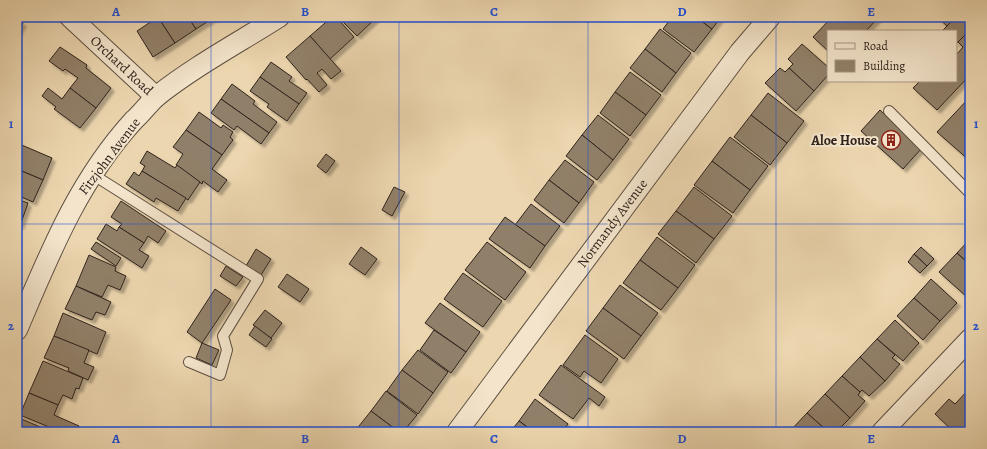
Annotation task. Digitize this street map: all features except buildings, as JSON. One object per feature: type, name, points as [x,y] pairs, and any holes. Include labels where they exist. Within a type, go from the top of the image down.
[{"type":"street","name":"Orchard Road","points":[[70,17],[156,97]]},
{"type":"street","name":"Fitzjohn Avenue","points":[[17,330],[50,252],[74,204],[92,174],[123,132],[156,97],[194,69],[279,17]]},
{"type":"street","name":"Normandy Avenue","points":[[457,432],[740,52],[770,17]]},
{"type":"street","points":[[882,432],[970,339]]},
{"type":"lane","points":[[890,111],[970,193]]},
{"type":"lane","points":[[92,174],[258,279],[223,336],[227,350],[220,375],[189,362]]},
{"type":"place","name":"Aloe House","points":[[891,140]]}]
